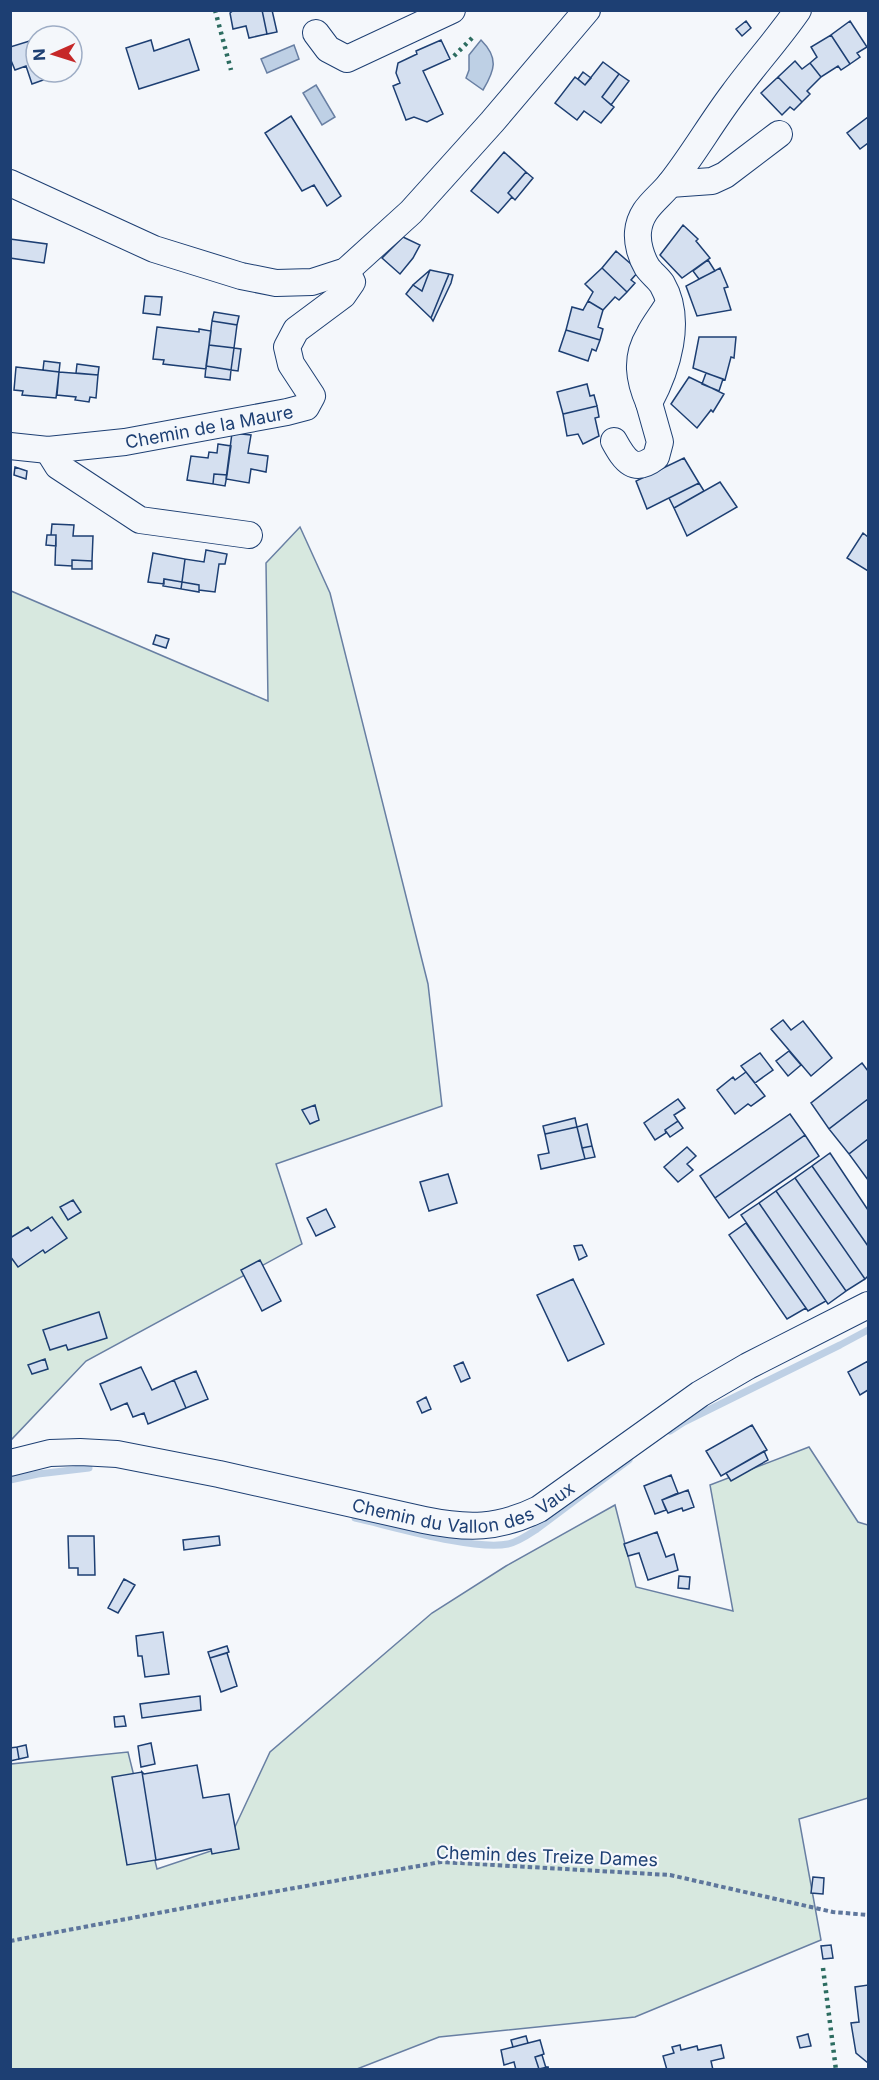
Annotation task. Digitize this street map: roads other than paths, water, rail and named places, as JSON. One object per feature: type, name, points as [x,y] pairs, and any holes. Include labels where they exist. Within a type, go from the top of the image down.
[{"type":"street","points":[[316,33],[328,49],[347,59],[452,10]]},
{"type":"street","points":[[10,183],[154,249],[276,284],[312,282],[346,271],[411,212],[492,122],[587,10]]},
{"type":"street","points":[[614,441],[624,459],[635,465],[647,464],[656,457],[660,442],[649,403],[659,384],[668,356],[671,330],[669,303],[661,284],[646,266],[639,248],[638,231],[643,212],[670,184],[733,94],[798,10]]},
{"type":"street","points":[[670,184],[712,181],[725,175],[779,134]]},
{"type":"street","name":"Chemin de la Maure","points":[[10,446],[48,450],[125,441],[306,407],[312,396],[291,364],[287,347],[296,330],[343,295],[352,282],[346,271]]},
{"type":"street","points":[[48,450],[58,466],[140,520],[249,535]]},
{"type":"street","name":"Chemin du Vallon des Vaux","points":[[10,1463],[50,1453],[80,1452],[117,1455],[219,1474],[457,1527],[490,1525],[517,1519],[539,1509],[700,1394],[748,1366],[868,1305]]},
{"type":"water","points":[[481,40],[493,58],[492,70],[483,90],[466,78],[469,70],[469,55]]},
{"type":"water","points":[[294,45],[299,59],[267,73],[261,59]]},
{"type":"water","points":[[316,85],[335,117],[322,125],[303,93]]},
{"type":"waterway","points":[[670,1431],[868,1330]]},
{"type":"waterway","points":[[355,1518],[454,1541],[475,1544],[508,1544],[537,1529],[629,1460]]},
{"type":"waterway","points":[[10,1480],[89,1468]]}]
